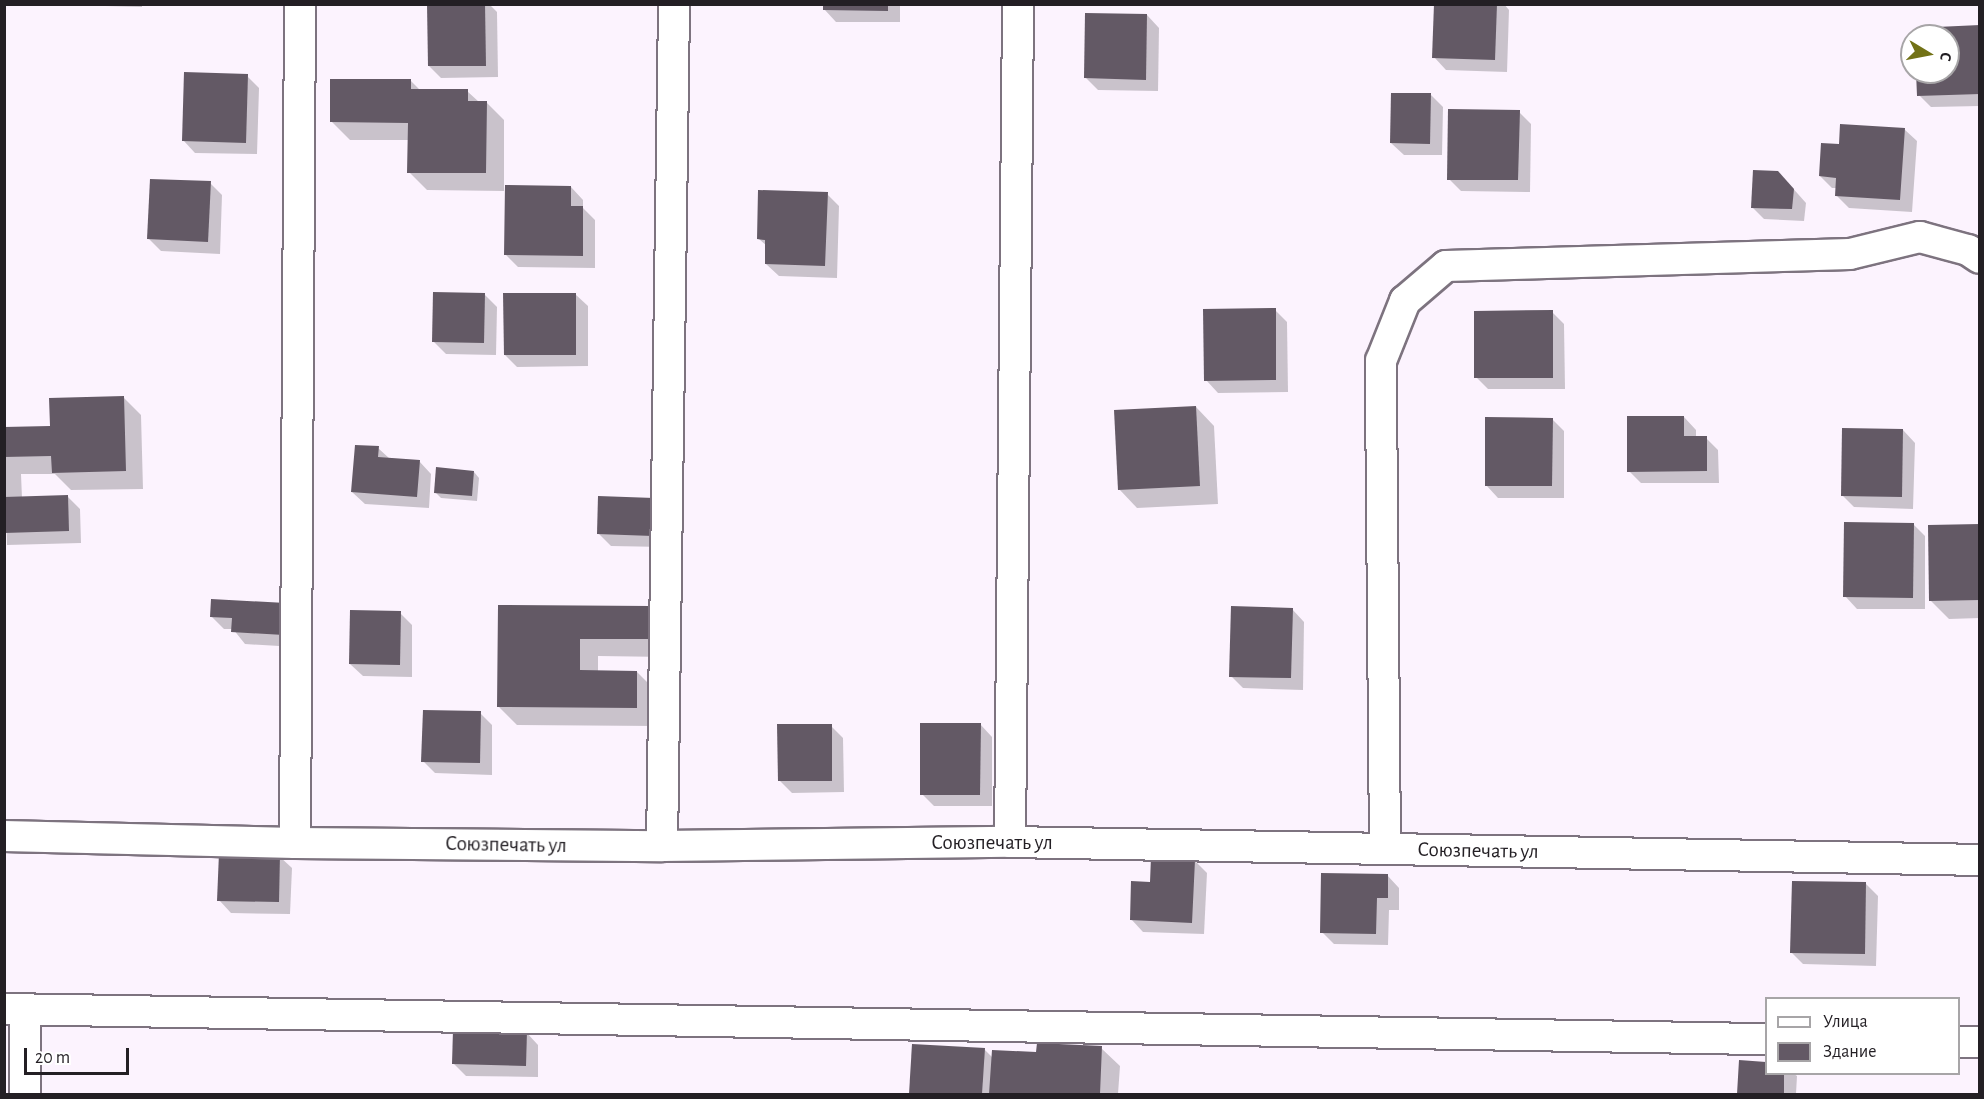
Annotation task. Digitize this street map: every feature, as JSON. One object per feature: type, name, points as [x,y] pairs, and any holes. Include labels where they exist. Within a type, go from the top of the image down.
[{"type":"street","points":[[295,843],[300,4]]},
{"type":"street","points":[[662,846],[674,4]]},
{"type":"street","points":[[1010,842],[1018,4]]},
{"type":"street","points":[[1385,849],[1381,361],[1405,301],[1446,266],[1850,254],[1920,237],[1968,250],[1980,258]]},
{"type":"street","name":"Союзпечать ул","points":[[4,836],[295,843],[662,846],[1010,842],[1980,860]]},
{"type":"street","points":[[26,1095],[15,1009],[1765,1039]]},
{"type":"street","points":[[1960,1042],[1980,1042]]},
{"type":"building","points":[[427,4],[485,4],[486,66],[428,66]]},
{"type":"building","points":[[823,4],[888,4],[888,11],[823,10]]},
{"type":"building","points":[[1434,4],[1497,4],[1495,60],[1432,58]]},
{"type":"building","points":[[1085,13],[1147,14],[1146,80],[1084,78]]},
{"type":"building","points":[[1980,25],[1980,94],[1917,96],[1916,84],[1960,84],[1960,26]]},
{"type":"building","points":[[184,72],[248,74],[246,143],[182,141]]},
{"type":"building","points":[[330,79],[411,79],[411,89],[468,89],[468,101],[487,101],[486,173],[407,173],[408,123],[330,122]]},
{"type":"building","points":[[1391,93],[1431,93],[1430,144],[1390,143]]},
{"type":"building","points":[[1448,109],[1520,110],[1518,180],[1447,180]]},
{"type":"building","points":[[1840,124],[1905,128],[1900,200],[1835,196],[1836,178],[1819,176],[1821,143],[1839,144]]},
{"type":"building","points":[[1753,170],[1778,171],[1794,189],[1792,209],[1751,208]]},
{"type":"building","points":[[150,179],[211,181],[208,242],[147,239]]},
{"type":"building","points":[[505,185],[571,186],[571,206],[583,206],[583,256],[504,255]]},
{"type":"building","points":[[758,190],[828,192],[825,266],[765,264],[765,240],[757,239]]},
{"type":"building","points":[[433,292],[485,293],[484,343],[432,342]]},
{"type":"building","points":[[503,293],[576,293],[576,355],[504,355]]},
{"type":"building","points":[[1276,308],[1276,380],[1204,381],[1203,309]]},
{"type":"building","points":[[1553,310],[1553,378],[1474,378],[1474,311]]},
{"type":"building","points":[[124,396],[126,471],[52,473],[51,456],[4,457],[4,427],[50,426],[49,398]]},
{"type":"building","points":[[1196,406],[1200,486],[1118,490],[1114,410]]},
{"type":"building","points":[[1627,416],[1684,416],[1684,436],[1707,436],[1707,471],[1627,472]]},
{"type":"building","points":[[1485,417],[1553,418],[1552,486],[1485,486]]},
{"type":"building","points":[[1842,428],[1903,429],[1902,497],[1841,496]]},
{"type":"building","points":[[355,445],[379,446],[378,457],[420,460],[417,497],[351,492]]},
{"type":"building","points":[[436,467],[474,471],[472,496],[434,493]]},
{"type":"building","points":[[68,495],[69,531],[4,533],[4,497]]},
{"type":"building","points":[[598,496],[654,498],[653,536],[597,534]]},
{"type":"building","points":[[1844,522],[1914,523],[1913,598],[1843,597]]},
{"type":"building","points":[[1980,524],[1980,600],[1929,601],[1928,525]]},
{"type":"building","points":[[211,599],[286,603],[284,635],[231,632],[232,618],[210,617]]},
{"type":"building","points":[[498,605],[650,606],[650,639],[580,639],[580,670],[637,671],[637,708],[497,707]]},
{"type":"building","points":[[1231,606],[1293,608],[1291,678],[1229,677]]},
{"type":"building","points":[[350,610],[401,611],[400,665],[349,664]]},
{"type":"building","points":[[423,710],[481,711],[480,763],[421,762]]},
{"type":"building","points":[[920,723],[981,723],[980,795],[920,795]]},
{"type":"building","points":[[777,724],[832,724],[832,781],[778,781]]},
{"type":"building","points":[[219,853],[280,854],[279,902],[217,901]]},
{"type":"building","points":[[1151,857],[1195,860],[1192,923],[1130,920],[1131,881],[1150,882]]},
{"type":"building","points":[[1321,873],[1388,874],[1388,898],[1377,898],[1376,934],[1320,933]]},
{"type":"building","points":[[1792,881],[1866,882],[1865,954],[1790,953]]},
{"type":"building","points":[[453,1030],[527,1031],[526,1066],[452,1064]]},
{"type":"building","points":[[1037,1043],[1102,1046],[1100,1094],[989,1094],[992,1050],[1036,1052]]},
{"type":"building","points":[[912,1044],[985,1048],[982,1094],[909,1094]]},
{"type":"building","points":[[1739,1060],[1765,1062],[1765,1075],[1784,1075],[1784,1094],[1737,1094]]}]
